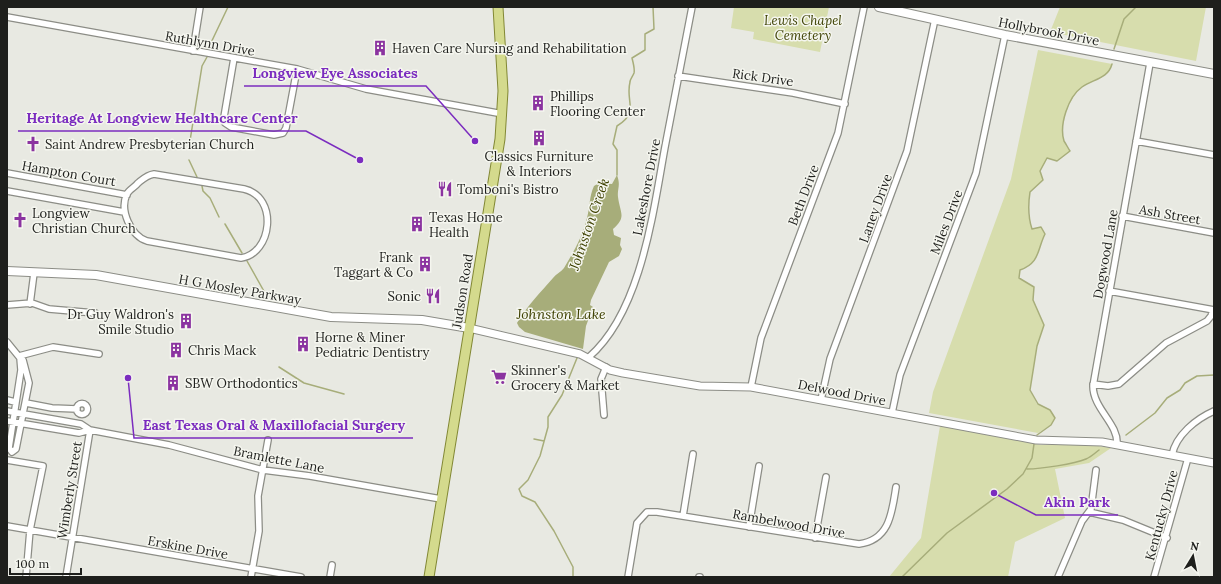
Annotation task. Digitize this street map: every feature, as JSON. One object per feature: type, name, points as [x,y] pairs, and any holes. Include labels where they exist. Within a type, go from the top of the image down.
[{"type":"main road","name":"Judson Road","points":[[429,577],[499,154],[503,114],[503,73],[498,7]]},
{"type":"main road","name":"Hollybrook Drive","points":[[879,7],[1005,35],[1214,74]]},
{"type":"main road","name":"H G Mosley Parkway","points":[[7,271],[96,275],[331,317],[422,320],[469,328]]},
{"type":"street","points":[[192,51],[200,7]]},
{"type":"street","name":"Lakeshore Drive","points":[[589,358],[600,348],[611,333],[641,265],[652,222],[692,7]]},
{"type":"street","name":"Beth Drive","points":[[751,387],[761,338],[836,139],[845,104],[864,7]]},
{"type":"street","name":"Ruthlynn Drive","points":[[7,17],[319,74],[366,89],[503,114]]},
{"type":"street","name":"Laney Drive","points":[[821,400],[830,359],[909,146],[935,19]]},
{"type":"street","name":"Miles Drive","points":[[892,413],[900,375],[976,173],[1005,35]]},
{"type":"street","points":[[234,58],[224,116],[225,123],[231,127],[267,134],[280,135],[286,131],[297,70]]},
{"type":"street","name":"Dogwood Lane","points":[[1117,445],[1115,433],[1097,402],[1093,384],[1150,63]]},
{"type":"street","name":"Rick Drive","points":[[678,76],[793,92],[845,104]]},
{"type":"street","points":[[1136,142],[1214,155]]},
{"type":"street","name":"Hampton Court","points":[[7,173],[127,194]]},
{"type":"street","name":"Hampton Court","points":[[154,174],[244,189],[252,192],[262,199],[266,211],[266,222],[261,246],[252,255],[241,258],[142,239],[134,232],[124,212],[127,194],[146,177],[154,174]]},
{"type":"street","points":[[7,191],[124,212]]},
{"type":"street","name":"Ash Street","points":[[1122,216],[1214,233]]},
{"type":"street","points":[[30,304],[34,273]]},
{"type":"street","points":[[1093,384],[1111,386],[1121,383],[1166,343],[1209,319],[1213,310],[1109,291]]},
{"type":"street","points":[[7,305],[30,304],[49,309],[95,314]]},
{"type":"street","name":"Delwood Drive","points":[[469,328],[575,353],[623,373],[689,384],[751,387],[1043,441],[1093,442],[1117,445],[1214,463]]},
{"type":"street","points":[[7,342],[23,360],[29,379],[24,414],[16,449],[12,452],[9,460],[43,466],[30,530],[26,577]]},
{"type":"street","points":[[20,357],[53,346],[99,354]]},
{"type":"street","points":[[12,452],[9,448],[14,422],[10,412],[15,402],[21,370],[20,357]]},
{"type":"street","points":[[604,414],[601,379],[606,367]]},
{"type":"street","points":[[7,400],[15,402]]},
{"type":"street","points":[[26,403],[52,408],[77,409]]},
{"type":"street","name":"Kentucky Drive","points":[[1172,455],[1176,443],[1182,435],[1199,420],[1214,411]]},
{"type":"street","name":"Bramlette Lane","points":[[10,412],[81,424],[90,430],[169,445],[263,470],[441,499]]},
{"type":"street","name":"Bramlette Lane","points":[[7,421],[79,433],[90,430]]},
{"type":"street","name":"Wimberly Street","points":[[66,577],[90,430]]},
{"type":"street","points":[[251,577],[259,531],[257,501],[268,440]]},
{"type":"street","points":[[683,516],[693,454]]},
{"type":"street","name":"Kentucky Drive","points":[[1154,577],[1167,538],[1188,458]]},
{"type":"street","points":[[749,527],[759,466]]},
{"type":"street","points":[[1058,577],[1079,528],[1089,512],[1096,470]]},
{"type":"street","points":[[816,538],[826,477]]},
{"type":"street","name":"Rambelwood Drive","points":[[628,577],[637,526],[642,516],[652,511],[855,544],[866,543],[876,538],[884,531],[890,520],[896,487]]},
{"type":"street","points":[[1089,512],[1123,520],[1167,538]]},
{"type":"street","name":"Erskine Drive","points":[[7,526],[301,577]]},
{"type":"street","points":[[330,577],[332,565]]},
{"type":"green space","name":"Lewis Chapel Cemetery","points":[[734,7],[829,7],[820,52],[753,39],[754,32],[731,28]]},
{"type":"green space","points":[[1060,7],[1206,7],[1196,61],[1050,32]]},
{"type":"green space","points":[[1038,50],[1112,64],[1104,76],[1082,87],[1069,104],[1064,119],[1063,134],[1064,141],[1070,151],[1057,161],[1047,158],[1040,171],[1043,180],[1030,192],[1028,211],[1032,229],[1041,227],[1045,234],[1035,260],[1020,270],[1019,278],[1034,287],[1033,300],[1044,325],[1037,346],[1030,390],[1037,404],[1050,410],[1055,418],[1051,425],[1038,433],[929,413],[933,392],[1011,179]]},
{"type":"green space","points":[[940,426],[1041,445],[1092,445],[1111,448],[1089,463],[1055,469],[1065,518],[1015,542],[1008,577],[889,577],[921,538]]},
{"type":"water","name":"Johnston Lake","points":[[617,175],[619,182],[618,197],[622,214],[620,221],[613,229],[614,235],[621,238],[620,245],[622,249],[619,256],[609,262],[591,300],[590,305],[593,307],[586,326],[583,349],[525,332],[517,323],[534,300],[564,268],[571,256],[585,225],[594,186],[599,183],[612,184]]},
{"type":"waterway","points":[[208,49],[228,7]]},
{"type":"waterway","name":"Johnston Creek","points":[[617,175],[617,150],[613,144],[617,126],[624,121],[630,111],[629,89],[630,81],[634,74],[632,58],[645,50],[645,34],[654,29],[653,7]]},
{"type":"waterway","points":[[1114,49],[1124,19],[1136,7]]},
{"type":"waterway","points":[[189,147],[202,66],[207,57]]},
{"type":"waterway","points":[[1037,435],[1051,425],[1055,418],[1050,410],[1038,404],[1030,390],[1037,346],[1044,325],[1033,300],[1034,287],[1019,278],[1020,270],[1035,260],[1045,234],[1041,227],[1032,229],[1029,211],[1030,192],[1043,180],[1040,171],[1047,158],[1057,161],[1070,151],[1064,141],[1063,127],[1066,112],[1073,97],[1086,84],[1104,76],[1112,64]]},
{"type":"waterway","points":[[189,160],[197,177]]},
{"type":"waterway","points":[[202,186],[203,191],[210,198],[219,217]]},
{"type":"waterway","points":[[225,224],[242,253]]},
{"type":"waterway","points":[[247,261],[265,293]]},
{"type":"waterway","name":"Johnston Creek","points":[[573,577],[573,567],[554,531],[535,502],[522,496],[519,489],[528,480],[540,456],[548,427],[548,417],[562,395],[577,358]]},
{"type":"waterway","points":[[279,367],[304,383],[344,394]]},
{"type":"waterway","points":[[1126,435],[1155,413],[1167,398],[1180,390],[1185,383],[1197,376],[1214,375]]},
{"type":"waterway","points":[[534,439],[544,441]]},
{"type":"waterway","points":[[902,577],[947,533],[1007,489],[1023,474],[1032,458],[1034,444]]},
{"type":"waterway","points":[[1027,469],[1074,463],[1090,457],[1099,450]]},
{"type":"place","name":"Haven Care Nursing and Rehabilitation","points":[[380,48]]},
{"type":"place","name":"Phillips Flooring Center","points":[[538,103]]},
{"type":"place","name":"Classics Furniture & Interiors","points":[[539,138]]},
{"type":"place","name":"Longview Eye Associates","points":[[475,141]]},
{"type":"place","name":"Saint Andrew Presbyterian Church","points":[[33,144]]},
{"type":"place","name":"Heritage At Longview Healthcare Center","points":[[360,160]]},
{"type":"place","name":"Tomboni's Bistro","points":[[445,189]]},
{"type":"place","name":"Longview Christian Church","points":[[20,220]]},
{"type":"place","name":"Texas Home Health","points":[[417,224]]},
{"type":"place","name":"Frank Taggart & Co","points":[[425,264]]},
{"type":"place","name":"Sonic","points":[[433,296]]},
{"type":"place","name":"Dr Guy Waldron's Smile Studio","points":[[186,321]]},
{"type":"place","name":"Horne & Miner Pediatric Dentistry","points":[[303,344]]},
{"type":"place","name":"Chris Mack","points":[[176,350]]},
{"type":"place","name":"Skinner's Grocery & Market","points":[[499,377]]},
{"type":"place","name":"East Texas Oral & Maxillofacial Surgery","points":[[128,378]]},
{"type":"place","name":"SBW Orthodontics","points":[[173,383]]},
{"type":"place","name":"Akin Park","points":[[994,493]]}]
